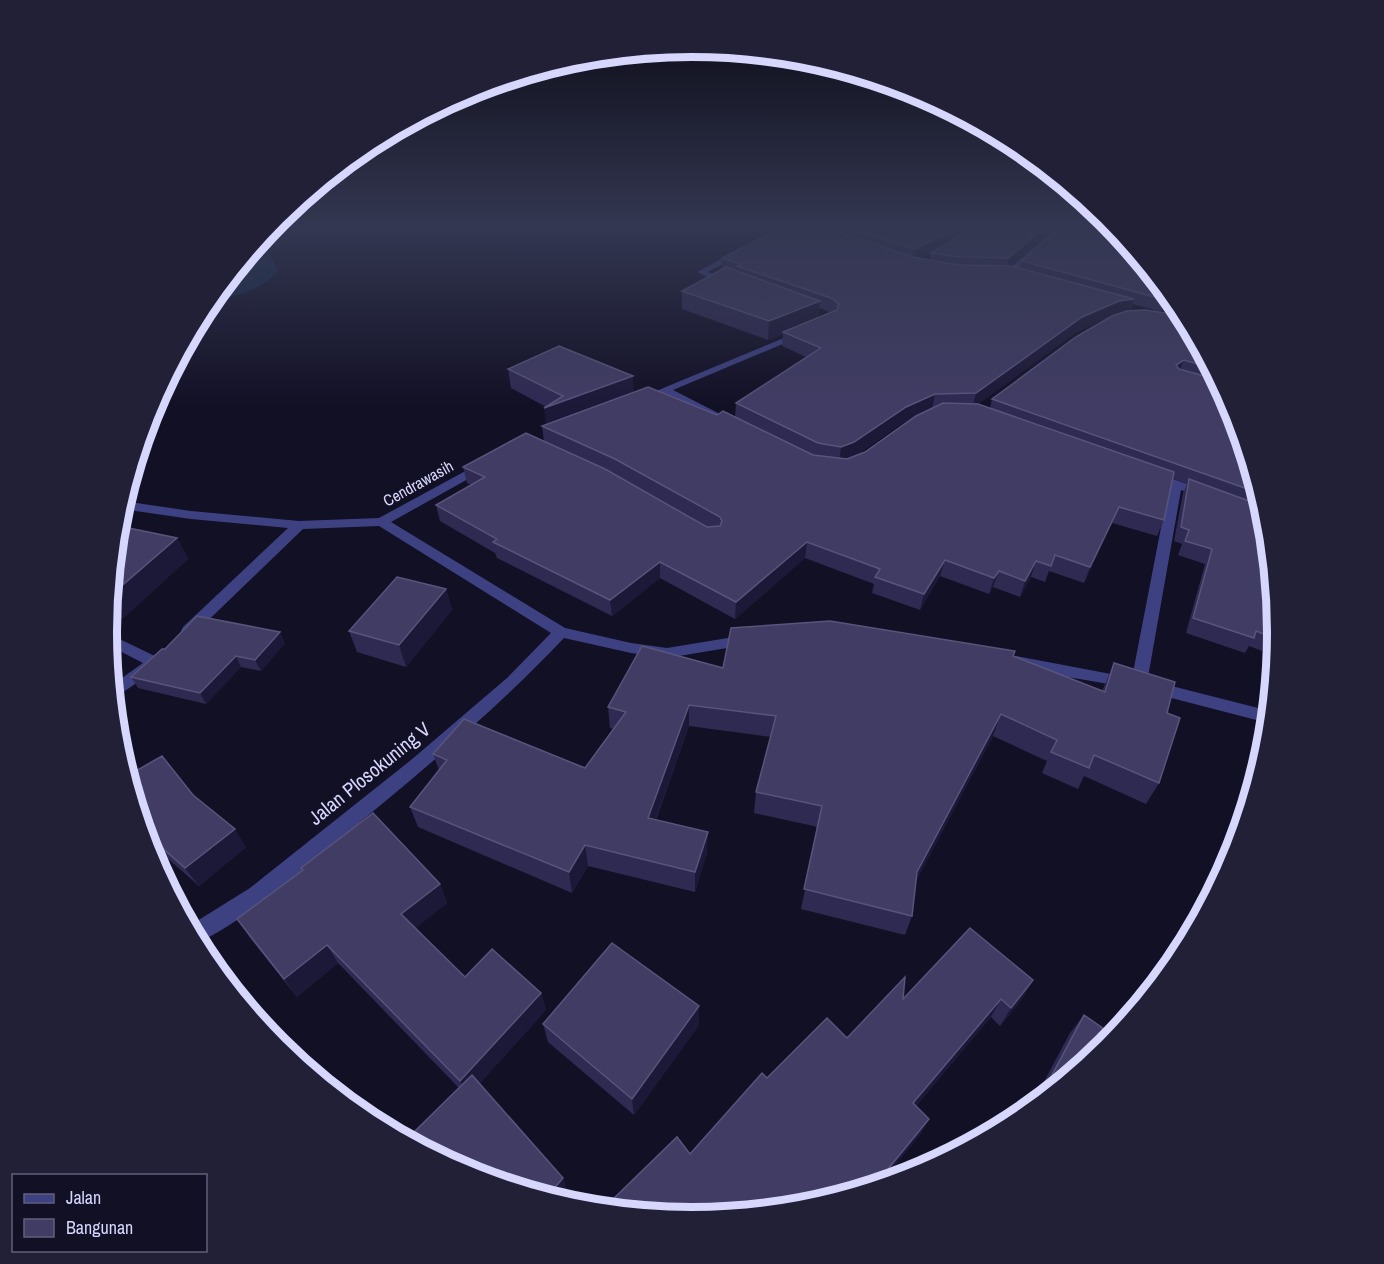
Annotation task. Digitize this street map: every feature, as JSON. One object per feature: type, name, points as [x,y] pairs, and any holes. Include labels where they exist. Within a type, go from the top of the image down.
[{"type":"street","points":[[1162,318],[1169,312]]},
{"type":"street","points":[[1139,314],[1175,321]]},
{"type":"street","points":[[628,404],[806,333]]},
{"type":"street","points":[[664,390],[727,422]]},
{"type":"street","name":"Cendrawasih","points":[[382,522],[497,458]]},
{"type":"street","points":[[1143,472],[1216,499]]},
{"type":"street","points":[[1139,683],[1176,484]]},
{"type":"street","points":[[131,506],[191,515],[298,525],[382,522],[561,632],[631,648],[667,653],[741,640],[764,639]]},
{"type":"street","points":[[180,638],[298,525]]},
{"type":"street","name":"Jalan Plosokuning V","points":[[201,930],[257,894],[417,765],[513,682],[561,632]]},
{"type":"street","points":[[117,642],[158,658],[120,687]]},
{"type":"street","points":[[999,659],[1139,683],[1261,715]]},
{"type":"building","points":[[688,288],[784,288],[820,301],[769,321],[682,291]]},
{"type":"building","points":[[802,288],[1093,288],[1134,299],[1119,301],[1082,317],[976,393],[935,394],[906,407],[854,442],[841,447],[818,443],[736,403],[821,348],[783,332],[837,310],[839,304],[831,298]]},
{"type":"building","points":[[1121,288],[1152,288],[1160,299]]},
{"type":"building","points":[[1145,310],[1171,314],[1201,365],[1184,360],[1176,365],[1179,369],[1207,377],[1236,447],[1249,489],[992,399],[1076,337],[1112,316],[1127,311]]},
{"type":"building","points":[[559,346],[633,376],[544,408],[563,396],[508,369]]},
{"type":"building","points":[[648,387],[717,415],[723,411],[813,455],[847,459],[865,452],[916,416],[943,403],[978,404],[1174,472],[1164,520],[1119,507],[1090,567],[1055,555],[1051,566],[1036,561],[1025,581],[999,571],[994,578],[945,560],[924,594],[875,577],[880,569],[807,542],[736,602],[660,562],[610,600],[493,542],[497,539],[436,505],[485,477],[463,467],[526,433],[605,469],[707,527],[720,526],[722,521],[720,517],[615,459],[542,426]]},
{"type":"building","points":[[1189,479],[1252,502],[1262,557],[1267,635],[1256,631],[1254,638],[1193,618],[1212,549],[1185,541],[1189,530],[1181,527]]},
{"type":"building","points":[[127,528],[177,538],[119,589]]},
{"type":"building","points":[[397,577],[446,589],[399,645],[349,631]]},
{"type":"building","points":[[197,616],[280,632],[255,660],[236,656],[200,693],[131,677],[162,649],[165,649]]},
{"type":"building","points":[[830,621],[1015,651],[1013,656],[1105,692],[1114,663],[1175,682],[1167,713],[1180,718],[1159,783],[1094,755],[1089,768],[1051,752],[1057,740],[1001,714],[917,872],[912,916],[804,889],[822,806],[756,792],[776,716],[689,705],[648,818],[708,832],[695,872],[585,845],[569,872],[410,807],[447,760],[433,754],[464,719],[585,768],[626,712],[608,707],[642,646],[723,668],[731,628]]},
{"type":"building","points":[[162,756],[193,795],[235,829],[185,868],[158,844],[135,772]]},
{"type":"building","points":[[373,813],[440,884],[401,914],[465,977],[492,949],[541,993],[460,1081],[327,945],[284,979],[237,919],[303,870],[301,868]]},
{"type":"building","points":[[970,928],[1033,980],[1011,1008],[1001,999],[913,1103],[929,1119],[884,1173],[804,1196],[730,1206],[654,1206],[611,1201],[677,1137],[690,1154],[762,1073],[767,1078],[827,1018],[847,1038],[905,977],[903,999]]},
{"type":"building","points":[[612,943],[699,1006],[632,1099],[543,1024]]},
{"type":"building","points":[[1084,1015],[1106,1031],[1055,1077],[1052,1075]]},
{"type":"building","points":[[472,1075],[563,1178],[553,1190],[543,1187],[472,1163],[412,1134]]}]
